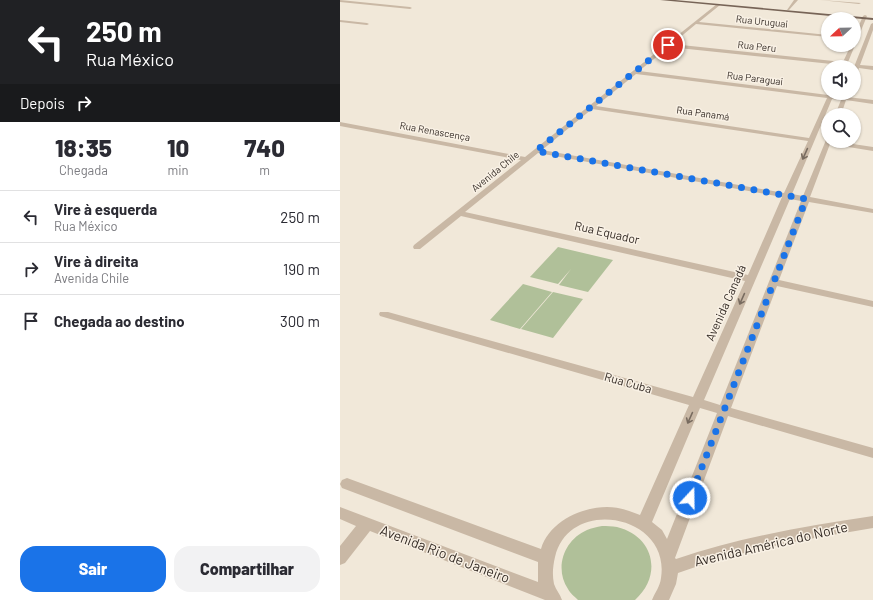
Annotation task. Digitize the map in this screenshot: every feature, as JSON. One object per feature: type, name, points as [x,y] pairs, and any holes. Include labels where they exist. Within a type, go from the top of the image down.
[{"type":"main road","points":[[662,0],[865,17]]},
{"type":"main road","points":[[690,0],[873,18]]},
{"type":"street","points":[[788,9],[796,0]]},
{"type":"street","points":[[822,0],[859,3]]},
{"type":"street","points":[[340,1],[410,8]]},
{"type":"street","points":[[780,8],[784,4]]},
{"type":"street","name":"Avenida Chile","points":[[416,247],[718,5]]},
{"type":"street","points":[[861,26],[865,17]]},
{"type":"street","points":[[340,21],[367,24]]},
{"type":"street","name":"Rua Uruguai","points":[[695,23],[821,35]]},
{"type":"street","points":[[859,60],[873,24]]},
{"type":"street","points":[[861,40],[873,41]]},
{"type":"street","name":"Rua Peru","points":[[668,45],[821,63]]},
{"type":"street","points":[[861,66],[873,68]]},
{"type":"street","name":"Rua Paraguai","points":[[634,72],[821,94]]},
{"type":"street","name":"Rua Paraguai","points":[[861,99],[873,102]]},
{"type":"street","name":"Avenida Canadá","points":[[644,523],[829,100]]},
{"type":"street","name":"Rua Panamá","points":[[591,107],[812,140]]},
{"type":"street","name":"Rua Renascença","points":[[340,124],[526,158]]},
{"type":"street","points":[[861,147],[873,149]]},
{"type":"street","points":[[669,563],[724,410],[825,148]]},
{"type":"street","points":[[536,151],[873,211]]},
{"type":"street","name":"Rua Equador","points":[[458,213],[751,278]]},
{"type":"street","points":[[774,282],[873,304]]},
{"type":"street","name":"Rua Cuba","points":[[384,314],[873,453]]},
{"type":"street","points":[[347,484],[546,558]]},
{"type":"street","points":[[552,597],[545,584],[546,558],[556,537],[563,529],[577,519],[594,513],[611,512],[628,515],[644,523],[658,536],[669,563],[670,578],[660,600]]},
{"type":"street","name":"Avenida Rio de Janeiro","points":[[340,513],[552,597]]},
{"type":"street","name":"Avenida América do Norte","points":[[669,563],[812,532],[873,522]]},
{"type":"street","points":[[340,558],[367,523]]},
{"type":"green space","points":[[558,247],[613,260],[588,292],[559,285],[571,269],[558,284],[530,277]]},
{"type":"green space","points":[[523,284],[552,292],[520,329],[490,320]]},
{"type":"green space","points":[[553,292],[583,299],[553,338],[521,329]]},
{"type":"green space","points":[[602,526],[617,527],[630,532],[646,547],[650,558],[651,568],[649,579],[644,590],[635,600],[578,600],[571,593],[564,581],[562,564],[564,555],[572,540],[589,529]]},
{"type":"route","points":[[668,45],[536,151],[806,199],[690,498]]}]
